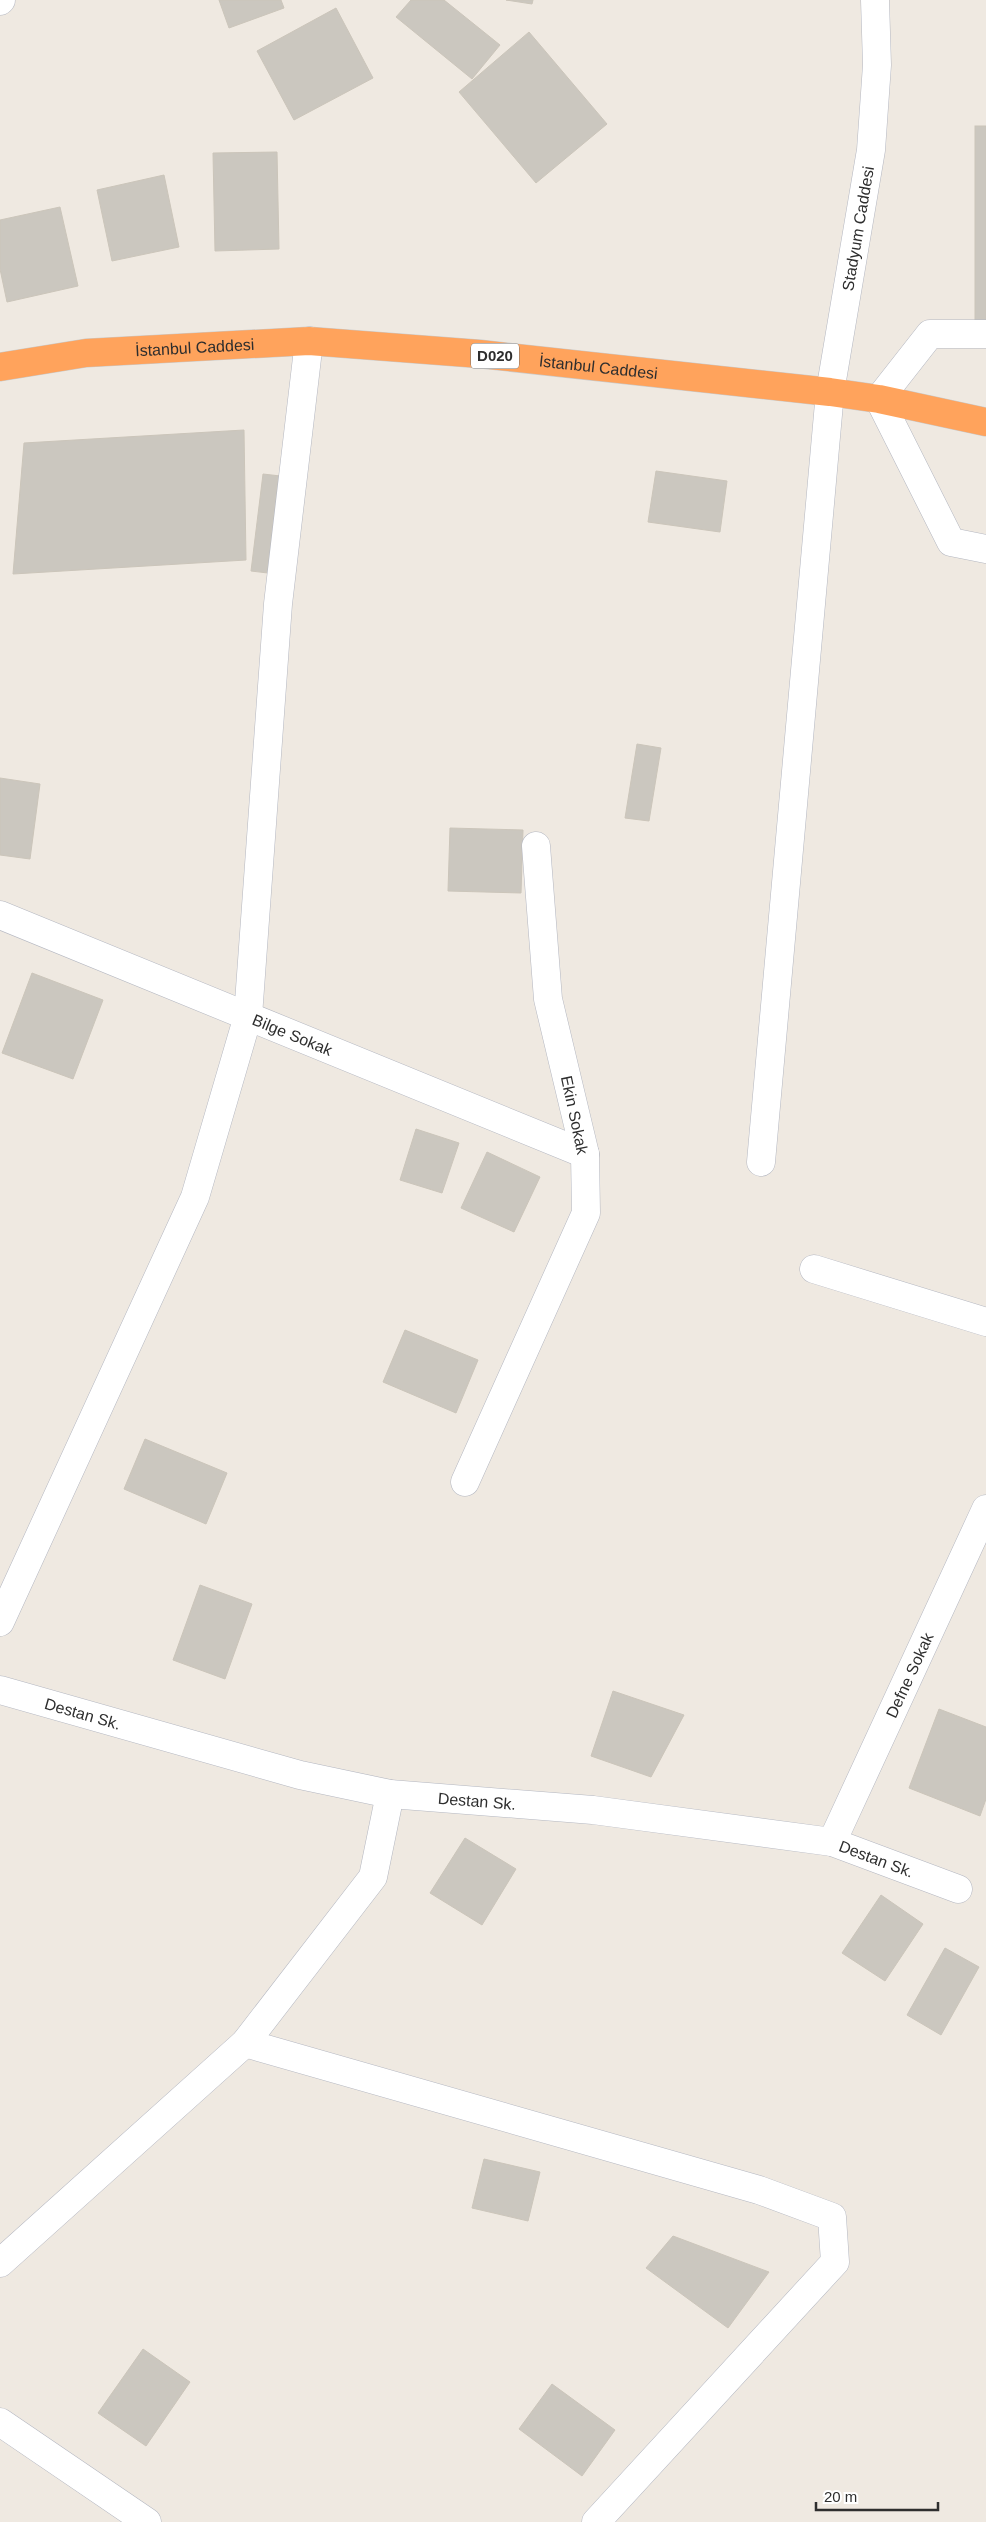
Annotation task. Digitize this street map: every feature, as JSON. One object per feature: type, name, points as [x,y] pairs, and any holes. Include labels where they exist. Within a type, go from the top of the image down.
[{"type":"highway","name":"İstanbul Caddesi","points":[[0,367],[86,353],[309,341],[480,354],[830,392],[879,399],[986,422]]},
{"type":"street","name":"Stadyum Caddesi","points":[[761,1162],[830,392],[872,150],[877,65],[877,2]]},
{"type":"street","points":[[986,334],[930,334],[879,399],[951,542],[986,549]]},
{"type":"street","points":[[0,1622],[195,1197],[248,1016],[278,604],[309,341]]},
{"type":"street","name":"Ekin Sokak","points":[[465,1482],[586,1213],[585,1154],[548,999],[536,846]]},
{"type":"street","name":"Bilge Sokak","points":[[0,915],[585,1154]]},
{"type":"street","points":[[814,1269],[986,1322]]},
{"type":"street","name":"Defne Sokak","points":[[832,1842],[986,1509]]},
{"type":"street","name":"Destan Sk.","points":[[0,1690],[300,1776],[390,1794],[593,1810],[832,1842],[958,1889]]},
{"type":"street","points":[[0,2262],[245,2043],[373,1877],[390,1794]]},
{"type":"street","points":[[245,2043],[759,2190],[832,2217],[834,2262],[596,2522]]},
{"type":"street","points":[[0,2422],[148,2522]]},
{"type":"building","points":[[219,0],[281,0],[284,8],[229,28]]},
{"type":"building","points":[[411,0],[444,0],[500,45],[472,79],[396,17]]},
{"type":"building","points":[[506,0],[533,0],[532,4]]},
{"type":"building","points":[[336,8],[373,78],[294,120],[257,51]]},
{"type":"building","points":[[529,32],[607,124],[536,183],[459,92]]},
{"type":"building","points":[[975,126],[986,126],[986,323],[975,323]]},
{"type":"building","points":[[277,152],[279,249],[215,251],[213,153]]},
{"type":"building","points":[[164,175],[179,247],[112,261],[97,190]]},
{"type":"building","points":[[60,207],[78,286],[7,302],[0,269],[0,220]]},
{"type":"building","points":[[244,430],[246,560],[13,574],[24,443]]},
{"type":"building","points":[[656,471],[727,481],[720,532],[648,522]]},
{"type":"building","points":[[263,474],[289,477],[276,574],[251,571]]},
{"type":"building","points":[[637,744],[661,748],[649,821],[625,818]]},
{"type":"building","points":[[0,778],[40,784],[30,859],[0,855]]},
{"type":"building","points":[[450,828],[523,830],[521,893],[448,891]]},
{"type":"building","points":[[32,973],[103,1000],[73,1079],[2,1053]]},
{"type":"building","points":[[416,1129],[459,1143],[442,1193],[400,1180]]},
{"type":"building","points":[[487,1152],[540,1177],[514,1232],[461,1208]]},
{"type":"building","points":[[405,1330],[478,1360],[456,1413],[383,1382]]},
{"type":"building","points":[[145,1439],[227,1473],[206,1524],[124,1489]]},
{"type":"building","points":[[200,1585],[252,1604],[225,1679],[173,1660]]},
{"type":"building","points":[[613,1691],[684,1715],[651,1777],[591,1756]]},
{"type":"building","points":[[939,1709],[986,1727],[986,1799],[980,1816],[909,1788]]},
{"type":"building","points":[[465,1838],[516,1869],[482,1925],[430,1893]]},
{"type":"building","points":[[881,1895],[923,1924],[885,1981],[842,1953]]},
{"type":"building","points":[[945,1948],[979,1967],[941,2035],[907,2015]]},
{"type":"building","points":[[484,2159],[540,2172],[528,2221],[472,2208]]},
{"type":"building","points":[[673,2236],[769,2272],[728,2328],[646,2268]]},
{"type":"building","points":[[143,2349],[190,2382],[146,2446],[98,2413]]},
{"type":"building","points":[[552,2384],[615,2430],[582,2476],[519,2429]]}]
